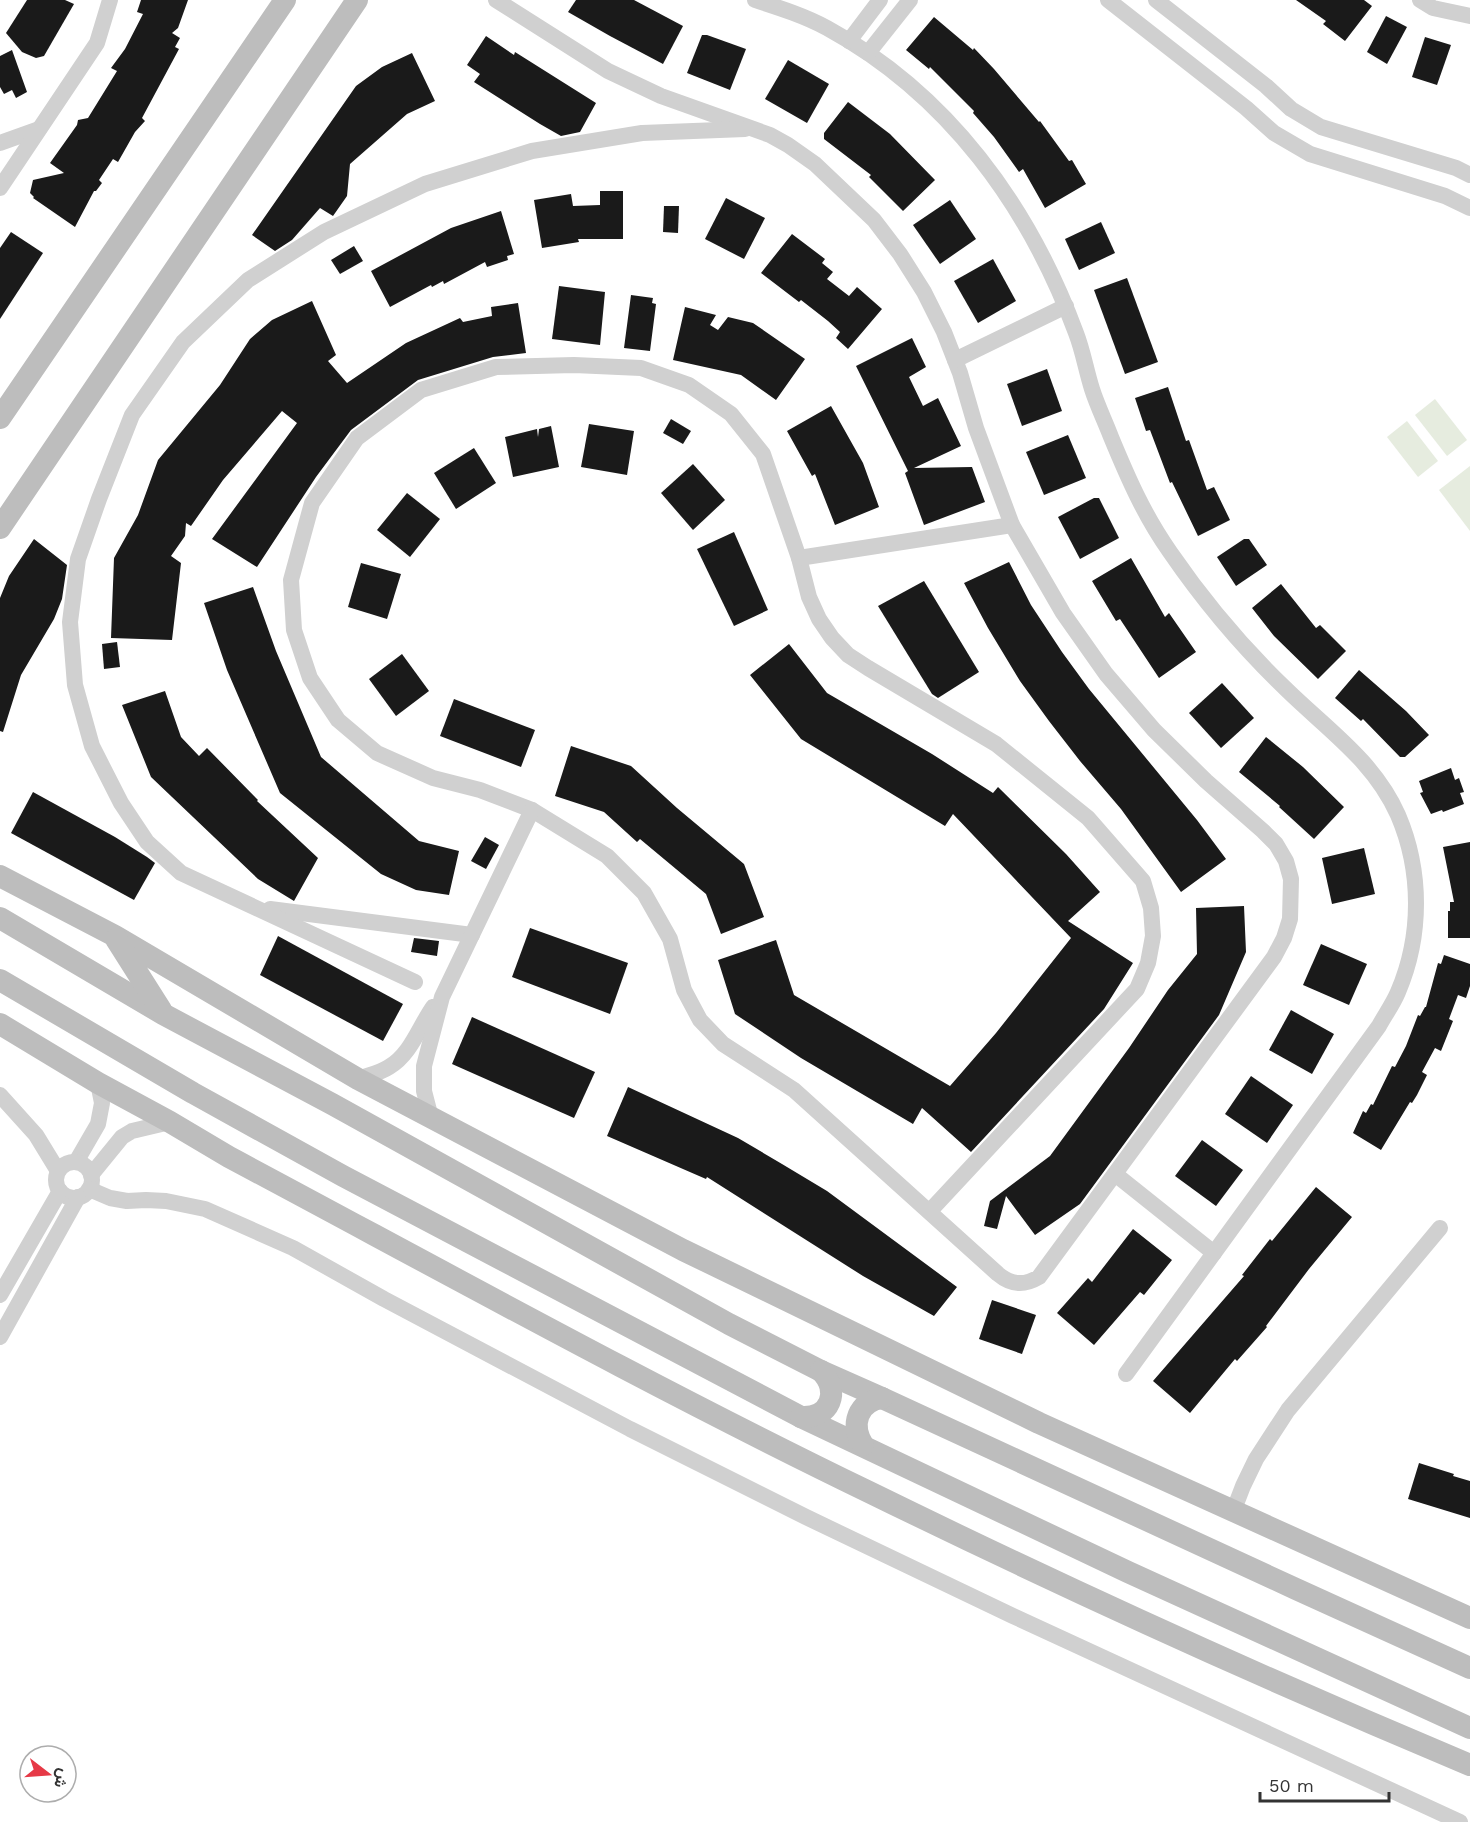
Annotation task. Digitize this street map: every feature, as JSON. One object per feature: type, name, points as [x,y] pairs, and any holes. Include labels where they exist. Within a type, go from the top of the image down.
[{"type":"street","points":[[0,188],[97,43],[110,0]]},
{"type":"street","points":[[0,418],[285,0]]},
{"type":"street","points":[[0,528],[357,0]]},
{"type":"street","points":[[496,0],[608,71],[661,96],[770,135],[788,145],[815,164],[874,220],[900,254],[924,292],[944,332],[1012,525],[1063,613],[1106,674],[1154,730],[1206,781],[1263,831],[1276,844],[1286,861],[1291,879],[1290,919],[1284,938],[1274,957],[1039,1277],[1022,1284],[1005,1280],[929,1212],[794,1090],[723,1044],[700,1020],[684,990],[670,939],[644,894],[607,856],[532,810],[480,790],[433,778],[376,753],[338,720],[310,678],[294,630],[291,580],[312,503],[357,438],[421,390],[496,367],[641,368],[689,385],[731,414],[763,454],[799,558],[809,597],[819,619],[832,638],[848,655],[868,668],[996,744],[1088,818],[1143,881],[1151,908],[1153,936],[1148,963],[1137,989],[929,1212]]},
{"type":"street","points":[[755,0],[799,15],[827,28],[868,53],[918,93],[967,141],[1001,186],[1032,234],[1057,284],[1078,337],[1093,391],[1134,494],[1167,549],[1204,600],[1245,649],[1290,693],[1348,744],[1381,784],[1398,815],[1410,849],[1416,884],[1416,920],[1410,957],[1393,1001],[1379,1026],[1126,1374]]},
{"type":"street","points":[[849,41],[880,0]]},
{"type":"street","points":[[868,53],[910,0]]},
{"type":"street","points":[[1108,0],[1246,108],[1274,134],[1310,154],[1445,196],[1470,208]]},
{"type":"street","points":[[1156,0],[1266,86],[1291,109],[1321,127],[1456,168],[1470,175]]},
{"type":"street","points":[[1420,0],[1433,8],[1470,16]]},
{"type":"street","points":[[1213,82],[1230,58]]},
{"type":"street","points":[[0,143],[39,129]]},
{"type":"street","points":[[415,982],[181,873],[147,842],[121,802],[92,746],[75,685],[70,622],[78,559],[132,415],[183,342],[248,280],[324,232],[425,184],[532,151],[642,133],[753,129]]},
{"type":"street","points":[[955,360],[1066,306]]},
{"type":"street","points":[[799,558],[1012,525]]},
{"type":"street","points":[[431,1118],[424,1091],[424,1065],[442,997],[532,810]]},
{"type":"street","points":[[0,876],[115,936],[358,1079],[683,1250],[1039,1423],[1470,1618]]},
{"type":"street","points":[[254,906],[472,935]]},
{"type":"street","points":[[0,918],[163,1014],[332,1104],[729,1324],[821,1371],[1470,1668]]},
{"type":"street","points":[[115,936],[163,1014]]},
{"type":"street","points":[[0,980],[165,1077],[324,1165],[801,1417],[1118,1567],[1470,1728]]},
{"type":"street","points":[[358,1079],[381,1071],[398,1061],[405,1054],[442,997]]},
{"type":"street","points":[[0,1024],[98,1083],[229,1157],[708,1412],[858,1487],[1182,1641],[1470,1765]]},
{"type":"street","points":[[76,1162],[98,1124],[102,1103],[98,1083]]},
{"type":"street","points":[[0,1095],[36,1135],[58,1171],[56,1185],[60,1191],[71,1198],[86,1187]]},
{"type":"street","points":[[0,1337],[86,1187],[122,1137],[132,1131],[170,1122]]},
{"type":"street","points":[[58,1171],[69,1162],[83,1164],[86,1187]]},
{"type":"street","points":[[1115,1174],[1214,1253]]},
{"type":"street","points":[[86,1187],[110,1198],[127,1201],[166,1201],[205,1209],[293,1248],[384,1299],[630,1429],[806,1517],[1023,1621],[1460,1822]]},
{"type":"street","points":[[0,1295],[60,1191]]},
{"type":"street","points":[[1233,1512],[1256,1459],[1288,1410],[1440,1228]]},
{"type":"street","points":[[801,1417],[808,1418],[821,1413],[830,1402],[832,1396],[830,1382],[821,1371]]},
{"type":"street","points":[[863,1445],[856,1430],[859,1413],[869,1403],[882,1398]]},
{"type":"street","points":[[1401,1736],[1444,1717]]},
{"type":"shaded area","points":[[1435,399],[1467,440],[1447,456],[1415,415]]},
{"type":"shaded area","points":[[1407,421],[1438,461],[1418,477],[1387,437]]},
{"type":"shaded area","points":[[1470,466],[1470,531],[1439,490]]},
{"type":"building","points":[[27,0],[65,0],[74,4],[44,56],[36,58],[22,52],[6,33]]},
{"type":"building","points":[[141,0],[188,0],[178,28],[172,33],[180,38],[175,47],[179,49],[142,118],[145,121],[135,132],[118,162],[113,159],[99,180],[102,183],[94,191],[75,227],[33,198],[30,193],[33,180],[64,173],[50,163],[77,125],[78,120],[88,118],[117,71],[111,68],[125,49],[143,14],[137,12]]},
{"type":"building","points":[[576,0],[634,0],[683,26],[663,64],[568,12]]},
{"type":"building","points":[[1296,0],[1364,0],[1372,6],[1345,41],[1323,24],[1326,21]]},
{"type":"building","points":[[1386,16],[1407,27],[1387,64],[1367,52]]},
{"type":"building","points":[[934,17],[973,50],[974,48],[994,69],[1040,121],[1069,161],[1072,160],[1086,184],[1045,208],[1023,169],[1019,172],[994,137],[973,113],[974,111],[930,67],[929,69],[906,50]]},
{"type":"building","points":[[702,35],[746,49],[730,90],[687,73]]},
{"type":"building","points":[[486,36],[596,103],[580,132],[561,136],[474,82],[480,74],[467,65]]},
{"type":"building","points":[[1425,37],[1451,45],[1437,85],[1412,77]]},
{"type":"building","points":[[12,50],[27,92],[16,98],[12,90],[4,94],[0,87],[0,56]]},
{"type":"building","points":[[412,53],[435,101],[407,114],[350,164],[347,196],[333,216],[320,208],[292,240],[275,251],[252,235],[356,86],[382,67]]},
{"type":"building","points":[[788,60],[829,84],[807,123],[765,99]]},
{"type":"building","points":[[848,102],[890,134],[935,180],[903,211],[869,177],[871,175],[824,139],[824,133]]},
{"type":"building","points":[[600,191],[623,191],[623,239],[578,239],[579,242],[542,248],[534,200],[571,194],[573,206],[600,205]]},
{"type":"building","points":[[726,198],[765,218],[744,259],[705,239]]},
{"type":"building","points":[[950,200],[976,239],[940,264],[913,225]]},
{"type":"building","points":[[664,206],[679,206],[678,233],[663,232]]},
{"type":"building","points":[[501,211],[514,254],[507,256],[508,260],[487,267],[485,262],[444,284],[443,281],[432,287],[431,285],[390,307],[371,271],[451,228]]},
{"type":"building","points":[[1101,222],[1115,253],[1079,270],[1065,239]]},
{"type":"building","points":[[11,232],[43,253],[0,319],[0,248]]},
{"type":"building","points":[[792,234],[825,259],[822,263],[833,272],[827,279],[849,296],[857,287],[882,309],[848,349],[836,338],[840,332],[828,321],[761,273]]},
{"type":"building","points":[[354,246],[363,261],[340,274],[331,260]]},
{"type":"building","points":[[993,259],[1016,301],[978,323],[954,281]]},
{"type":"building","points":[[1127,278],[1158,362],[1125,374],[1094,290]]},
{"type":"building","points":[[559,286],[605,292],[600,345],[552,339]]},
{"type":"building","points":[[631,295],[653,298],[652,303],[656,304],[650,351],[624,348]]},
{"type":"building","points":[[312,301],[336,355],[328,361],[347,383],[406,343],[460,318],[463,322],[492,316],[491,307],[518,303],[526,353],[493,357],[418,380],[351,430],[316,477],[257,567],[212,539],[297,423],[282,411],[223,480],[191,526],[186,523],[185,536],[171,556],[181,563],[172,640],[111,638],[114,558],[138,515],[158,460],[220,385],[250,339],[272,320]]},
{"type":"building","points":[[685,307],[716,315],[710,325],[718,330],[728,317],[753,323],[805,359],[776,400],[741,375],[673,360]]},
{"type":"building","points":[[912,338],[926,367],[909,377],[923,406],[938,398],[961,446],[914,468],[972,467],[985,502],[924,525],[905,473],[908,471],[856,366]]},
{"type":"building","points":[[1047,369],[1062,411],[1022,426],[1007,384]]},
{"type":"building","points":[[1168,387],[1186,441],[1189,440],[1207,490],[1214,487],[1230,520],[1198,536],[1172,482],[1170,483],[1150,430],[1146,431],[1135,398]]},
{"type":"building","points":[[831,406],[863,463],[879,507],[835,525],[815,474],[812,476],[787,431]]},
{"type":"building","points":[[671,419],[691,431],[683,444],[663,433]]},
{"type":"building","points":[[589,424],[634,431],[627,475],[581,467]]},
{"type":"building","points":[[551,426],[559,467],[513,477],[505,437],[537,429],[538,437],[539,429]]},
{"type":"building","points":[[1068,435],[1086,478],[1044,495],[1026,452]]},
{"type":"building","points":[[474,448],[496,483],[456,509],[434,473]]},
{"type":"building","points":[[693,464],[725,500],[693,530],[661,493]]},
{"type":"building","points":[[407,493],[440,519],[410,557],[377,530]]},
{"type":"building","points":[[1094,498],[1099,498],[1119,538],[1080,559],[1058,517]]},
{"type":"building","points":[[734,532],[768,610],[734,626],[697,549]]},
{"type":"building","points":[[34,539],[67,565],[62,599],[54,619],[21,675],[3,732],[0,731],[0,598],[9,576]]},
{"type":"building","points":[[1244,539],[1249,539],[1267,565],[1236,586],[1217,557]]},
{"type":"building","points":[[1131,558],[1165,617],[1169,613],[1196,652],[1159,678],[1120,619],[1116,621],[1092,581]]},
{"type":"building","points":[[1009,562],[1031,605],[1089,689],[1197,820],[1226,859],[1181,892],[1121,809],[1080,761],[1020,681],[964,583]]},
{"type":"building","points":[[361,563],[401,574],[387,619],[348,607]]},
{"type":"building","points":[[924,581],[979,672],[938,698],[932,694],[878,606]]},
{"type":"building","points":[[1281,584],[1316,628],[1320,625],[1346,651],[1318,679],[1274,636],[1252,608]]},
{"type":"building","points":[[253,587],[276,651],[321,757],[419,841],[459,851],[449,895],[416,890],[381,874],[280,793],[227,670],[204,603]]},
{"type":"building","points":[[117,642],[120,667],[104,669],[102,644]]},
{"type":"building","points":[[789,644],[827,693],[932,754],[993,793],[998,787],[1066,854],[1100,892],[1068,921],[1133,963],[1104,1009],[971,1152],[922,1108],[913,1124],[801,1058],[735,1014],[718,960],[776,940],[794,995],[950,1086],[996,1033],[1071,938],[953,814],[945,826],[801,739],[750,675]]},
{"type":"building","points":[[402,654],[429,691],[396,716],[369,679]]},
{"type":"building","points":[[1359,670],[1406,711],[1429,735],[1405,757],[1400,757],[1363,719],[1361,721],[1335,698]]},
{"type":"building","points":[[1222,683],[1254,718],[1221,748],[1189,713]]},
{"type":"building","points":[[165,691],[181,737],[199,756],[207,748],[257,801],[318,858],[294,901],[258,879],[151,777],[122,705]]},
{"type":"building","points":[[454,699],[535,730],[521,767],[440,736]]},
{"type":"building","points":[[1266,737],[1303,767],[1344,807],[1314,839],[1280,806],[1239,772]]},
{"type":"building","points":[[571,746],[631,766],[744,864],[764,917],[721,934],[706,894],[640,839],[637,842],[604,812],[555,796]]},
{"type":"building","points":[[1451,768],[1455,780],[1459,778],[1464,792],[1460,793],[1464,804],[1431,814],[1420,793],[1423,792],[1419,781]]},
{"type":"building","points":[[33,792],[115,837],[155,863],[134,900],[11,833]]},
{"type":"building","points":[[485,837],[499,845],[486,869],[471,861]]},
{"type":"building","points":[[1470,842],[1470,938],[1448,938],[1448,911],[1450,911],[1450,902],[1454,902],[1443,847]]},
{"type":"building","points":[[1364,848],[1375,894],[1332,904],[1322,858]]},
{"type":"building","points":[[1244,906],[1246,952],[1219,1015],[1080,1204],[1035,1235],[1006,1196],[997,1229],[984,1226],[990,1201],[1050,1156],[1129,1048],[1168,990],[1197,954],[1196,908]]},
{"type":"building","points":[[530,928],[628,963],[610,1014],[512,977]]},
{"type":"building","points":[[278,936],[403,1004],[383,1041],[260,975]]},
{"type":"building","points":[[414,938],[439,941],[437,956],[411,952]]},
{"type":"building","points":[[1321,944],[1367,964],[1349,1005],[1303,985]]},
{"type":"building","points":[[1444,955],[1470,964],[1470,986],[1466,998],[1458,995],[1449,1019],[1453,1021],[1441,1051],[1435,1048],[1422,1072],[1427,1075],[1417,1095],[1412,1103],[1410,1102],[1381,1150],[1353,1133],[1363,1111],[1366,1113],[1371,1104],[1373,1105],[1392,1066],[1395,1067],[1406,1046],[1418,1015],[1420,1016],[1426,1007],[1438,963],[1441,964]]},
{"type":"building","points":[[1291,1010],[1334,1034],[1312,1074],[1269,1050]]},
{"type":"building","points":[[472,1017],[595,1072],[574,1118],[452,1064]]},
{"type":"building","points":[[1251,1076],[1293,1105],[1267,1143],[1225,1114]]},
{"type":"building","points":[[628,1087],[738,1138],[827,1191],[957,1287],[934,1316],[863,1276],[707,1177],[706,1179],[607,1136]]},
{"type":"building","points":[[1202,1140],[1243,1170],[1216,1206],[1175,1176]]},
{"type":"building","points":[[1316,1187],[1352,1217],[1309,1269],[1267,1327],[1237,1361],[1235,1359],[1190,1413],[1153,1381],[1244,1276],[1242,1275],[1270,1239],[1272,1241]]},
{"type":"building","points":[[1133,1229],[1172,1260],[1144,1295],[1140,1292],[1094,1345],[1057,1313],[1088,1278],[1092,1282]]},
{"type":"building","points":[[992,1300],[1036,1315],[1022,1354],[979,1339]]},
{"type":"building","points":[[1419,1463],[1470,1481],[1470,1518],[1408,1499]]}]
